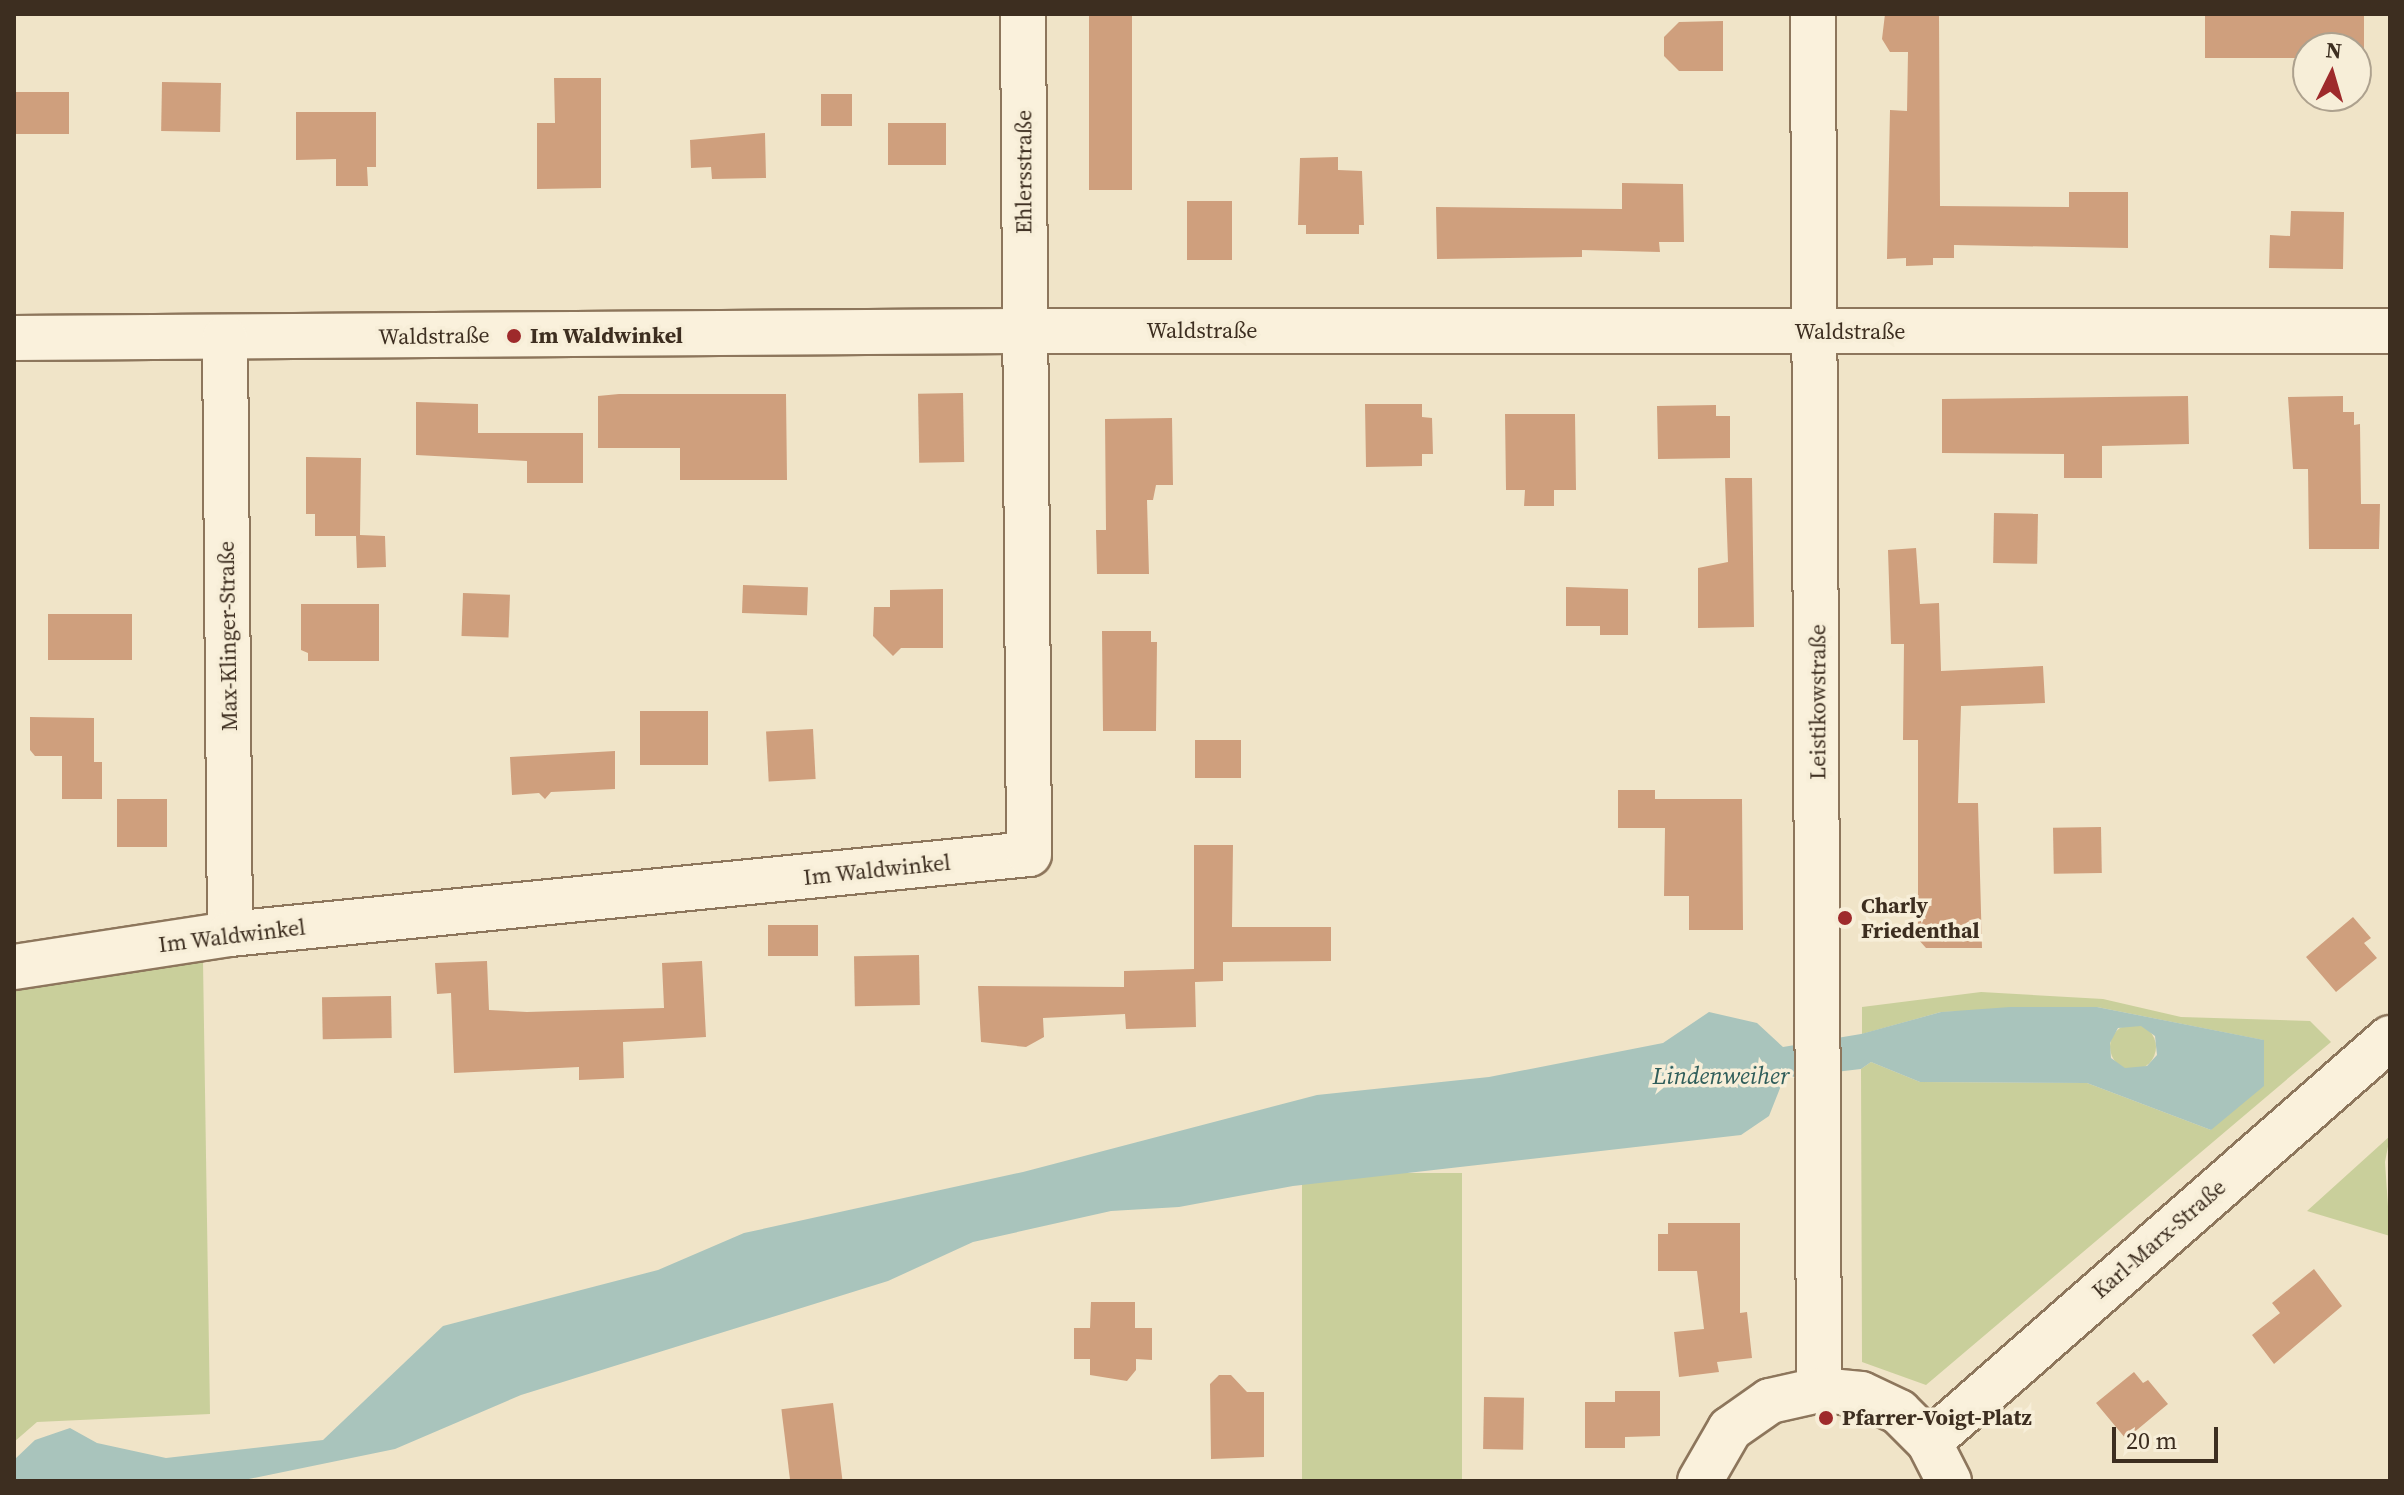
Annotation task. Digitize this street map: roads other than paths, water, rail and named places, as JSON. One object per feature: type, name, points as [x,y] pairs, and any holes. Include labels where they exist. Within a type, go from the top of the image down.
[{"type":"street","name":"Ehlersstraße","points":[[1023,14],[1025,331]]},
{"type":"street","name":"Leistikowstraße","points":[[1813,14],[1821,1087],[1819,1390]]},
{"type":"street","name":"Waldstraße","points":[[14,338],[1025,331],[2390,331]]},
{"type":"street","name":"Im Waldwinkel","points":[[14,967],[230,934],[1029,854],[1025,331]]},
{"type":"street","name":"Max-Klinger-Straße","points":[[225,338],[230,934]]},
{"type":"street","name":"Karl-Marx-Straße","points":[[1929,1442],[2390,1038]]},
{"type":"street","points":[[1700,1481],[1730,1429],[1770,1401],[1819,1390],[1861,1394],[1886,1406],[1929,1442],[1949,1481]]},
{"type":"water","name":"Lindenweiher","points":[[2010,1007],[2097,1007],[2264,1040],[2264,1086],[2211,1130],[2087,1083],[1920,1082],[1871,1062],[1861,1069],[1784,1078],[1769,1116],[1741,1135],[1293,1186],[1179,1207],[1111,1211],[973,1242],[888,1281],[521,1395],[395,1449],[239,1481],[14,1481],[14,1460],[35,1440],[70,1428],[97,1443],[166,1458],[323,1440],[443,1326],[658,1270],[744,1233],[1023,1172],[1317,1095],[1489,1077],[1663,1043],[1709,1012],[1757,1023],[1783,1047],[1861,1034],[1941,1012]],"holes":[[[2141,1026],[2155,1036],[2157,1055],[2147,1066],[2125,1068],[2111,1058],[2110,1043],[2118,1028]]]},
{"type":"place","name":"Im Waldwinkel","points":[[514,336]]},
{"type":"place","name":"Charly Friedenthal","points":[[1845,918]]},
{"type":"place","name":"Pfarrer-Voigt-Platz","points":[[1826,1418]]}]
